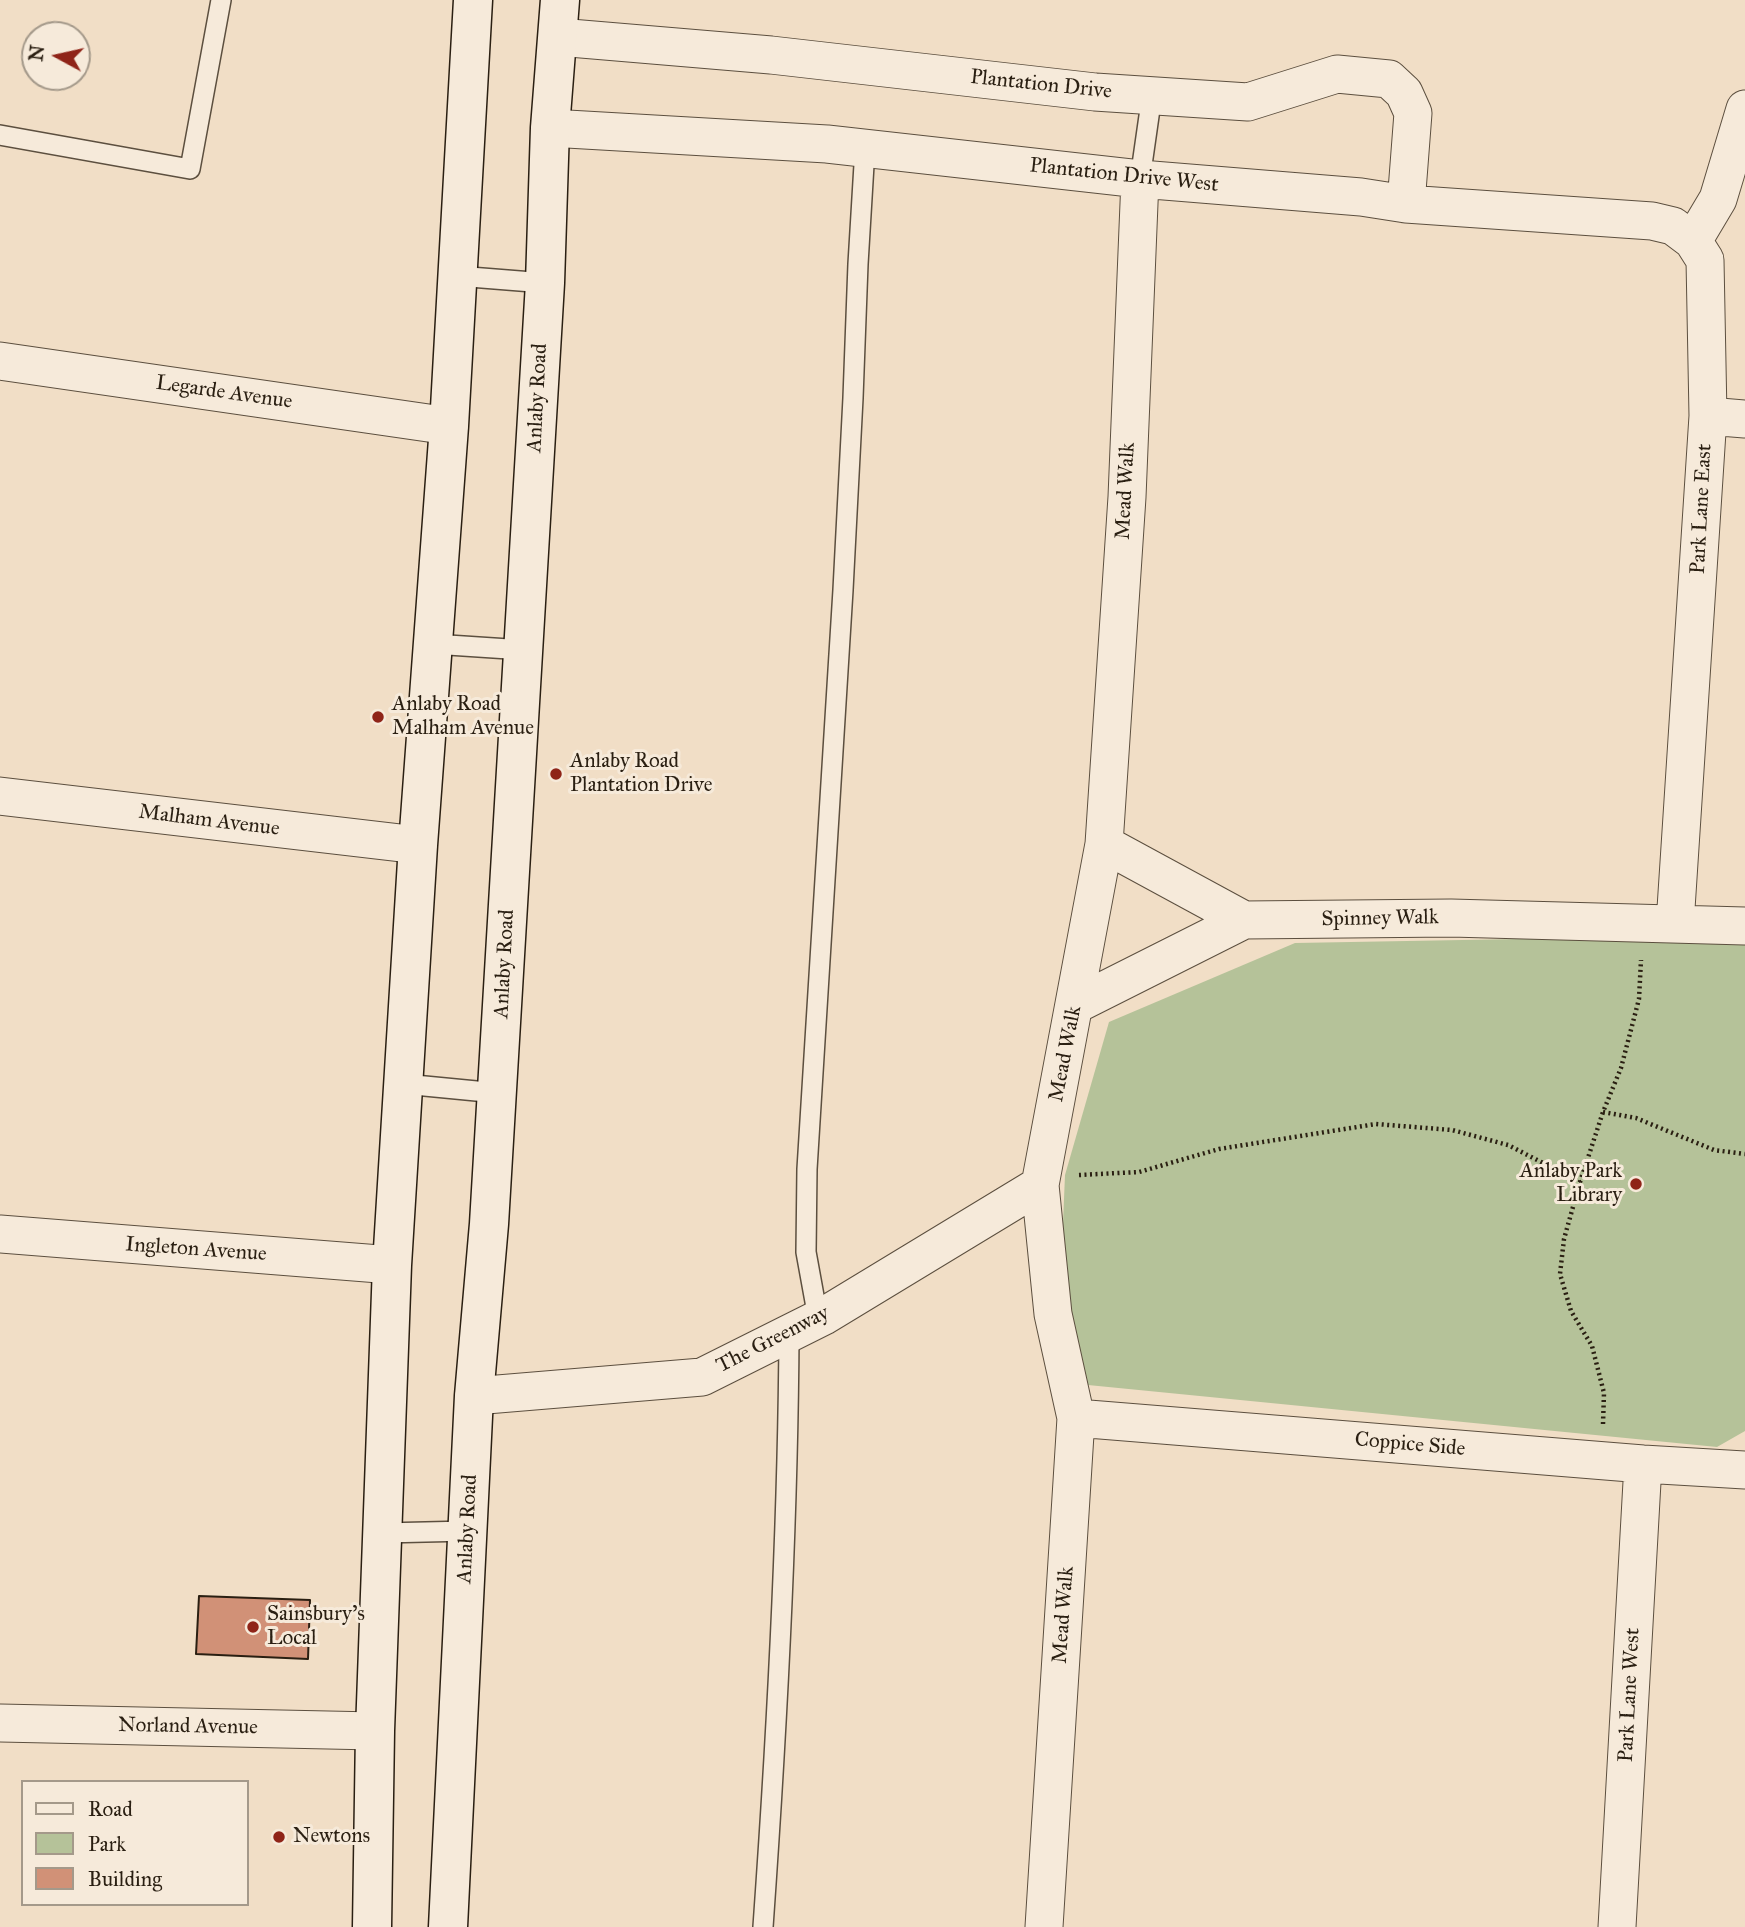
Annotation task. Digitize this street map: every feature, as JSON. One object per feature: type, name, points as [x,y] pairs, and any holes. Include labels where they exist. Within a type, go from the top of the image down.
[{"type":"main road","points":[[372,1927],[375,1731],[392,1265],[418,845],[449,426],[473,0]]},
{"type":"main road","name":"Anlaby Road","points":[[448,1927],[474,1396],[497,1093],[524,650],[545,283],[550,128],[559,0]]},
{"type":"street","name":"Plantation Drive","points":[[558,37],[771,55],[1095,92],[1248,102],[1337,74],[1389,79],[1404,93],[1413,113],[1406,204]]},
{"type":"street","points":[[1693,241],[1718,199],[1745,109]]},
{"type":"street","name":"Plantation Drive West","points":[[550,128],[865,148],[1139,179],[1361,197],[1406,204],[1652,221],[1673,226],[1693,241]]},
{"type":"street","name":"Mead Walk","points":[[1044,1927],[1076,1418],[1054,1314],[1040,1185],[1104,844],[1126,498],[1139,179]]},
{"type":"street","name":"Park Lane East","points":[[1675,924],[1708,416],[1705,260],[1693,241]]},
{"type":"street","name":"Legarde Avenue","points":[[0,361],[449,426]]},
{"type":"street","points":[[1708,416],[1745,419]]},
{"type":"street","name":"Malham Avenue","points":[[0,796],[418,845]]},
{"type":"street","name":"Spinney Walk","points":[[1104,844],[1244,920],[1451,918],[1745,926]]},
{"type":"street","points":[[1075,1005],[1244,920]]},
{"type":"street","name":"The Greenway","points":[[474,1396],[702,1377],[804,1326],[1040,1185]]},
{"type":"street","name":"Ingleton Avenue","points":[[0,1234],[392,1265]]},
{"type":"street","name":"Coppice Side","points":[[1076,1418],[1745,1470]]},
{"type":"street","name":"Park Lane West","points":[[1616,1927],[1643,1464]]},
{"type":"street","name":"Norland Avenue","points":[[0,1723],[375,1731]]},
{"type":"lane","points":[[0,135],[190,169],[221,0]]},
{"type":"lane","points":[[1139,179],[1152,95]]},
{"type":"lane","points":[[763,1927],[789,1430],[804,1326],[807,1169],[843,590],[865,148]]},
{"type":"lane","points":[[457,276],[545,283]]},
{"type":"lane","points":[[433,644],[524,650]]},
{"type":"lane","points":[[404,1084],[497,1093]]},
{"type":"lane","points":[[383,1532],[468,1531]]},
{"type":"path","points":[[1603,1435],[1604,1393],[1592,1346],[1571,1311],[1560,1274],[1564,1239],[1580,1182],[1620,1068],[1639,999],[1642,958]]},
{"type":"path","points":[[1603,1112],[1636,1118],[1714,1150],[1745,1154]]},
{"type":"path","points":[[1077,1175],[1139,1172],[1219,1149],[1376,1124],[1452,1130],[1508,1145],[1580,1182]]},
{"type":"green space","points":[[1630,937],[1745,940],[1745,1431],[1717,1447],[1088,1385],[1067,1310],[1063,1223],[1065,1175],[1109,1022],[1295,943]]},
{"type":"building","name":"Sainsbury's Local","points":[[199,1596],[310,1600],[308,1659],[196,1654]]},
{"type":"place","name":"Anlaby Road Malham Avenue","points":[[378,717]]},
{"type":"place","name":"Anlaby Road Plantation Drive","points":[[556,774]]},
{"type":"place","name":"Anlaby Park Library","points":[[1636,1184]]},
{"type":"place","name":"Sainsbury's Local","points":[[253,1627]]},
{"type":"place","name":"Newtons","points":[[279,1837]]}]
